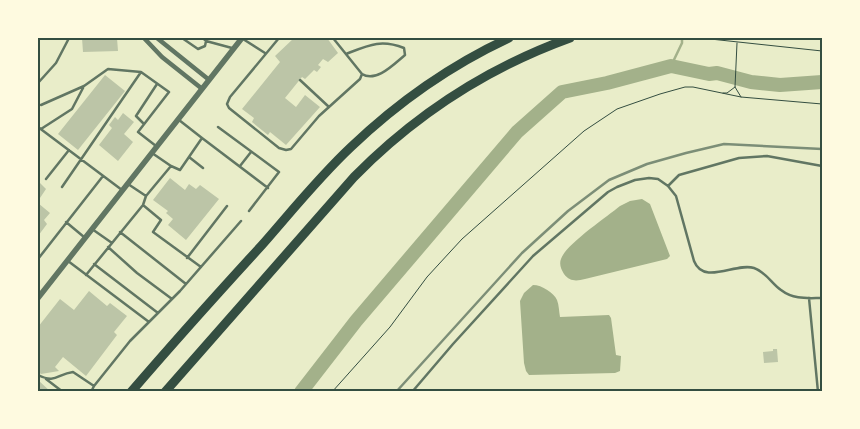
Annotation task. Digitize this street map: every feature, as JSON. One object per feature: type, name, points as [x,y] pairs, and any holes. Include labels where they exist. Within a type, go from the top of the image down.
[{"type":"highway","points":[[131,392],[292,210],[351,147],[388,114],[425,87],[457,66],[508,38]]},
{"type":"highway","points":[[165,392],[354,176],[378,152],[451,96],[497,69],[528,54],[570,38]]},
{"type":"street","points":[[144,38],[162,57],[201,88]]},
{"type":"street","points":[[157,38],[208,80]]},
{"type":"street","points":[[38,298],[242,38]]},
{"type":"lane","points":[[38,83],[56,62],[68,38]]},
{"type":"lane","points":[[182,38],[198,50],[206,46],[206,40]]},
{"type":"lane","points":[[203,38],[233,49]]},
{"type":"lane","points":[[242,38],[265,53]]},
{"type":"lane","points":[[280,38],[265,53],[230,97],[227,104],[229,108],[279,148],[291,149],[319,116],[360,80],[362,74]]},
{"type":"lane","points":[[333,38],[362,74],[367,77],[378,74],[406,55],[404,48],[386,42],[365,46],[346,54]]},
{"type":"lane","points":[[41,105],[84,86],[108,69],[141,72],[169,92],[138,132],[156,146]]},
{"type":"lane","points":[[62,187],[141,72]]},
{"type":"lane","points":[[300,80],[329,107]]},
{"type":"lane","points":[[144,124],[136,116],[157,84]]},
{"type":"lane","points":[[84,86],[72,109],[39,128],[122,190]]},
{"type":"lane","points":[[178,119],[268,188]]},
{"type":"lane","points":[[218,127],[279,172],[249,211]]},
{"type":"lane","points":[[151,152],[170,166],[180,170],[202,138]]},
{"type":"lane","points":[[46,179],[69,150]]},
{"type":"lane","points":[[240,166],[250,152]]},
{"type":"lane","points":[[668,186],[679,175],[739,158],[768,156],[822,166]]},
{"type":"lane","points":[[189,157],[203,168]]},
{"type":"lane","points":[[86,275],[143,205],[146,196],[170,166]]},
{"type":"lane","points":[[38,259],[103,176]]},
{"type":"lane","points":[[412,392],[452,344],[533,256],[608,192],[635,180],[658,180],[668,186],[676,196],[697,268],[702,271],[717,273],[736,268],[754,268],[772,279],[781,290],[796,298],[822,298]]},
{"type":"lane","points":[[127,184],[146,196]]},
{"type":"lane","points":[[143,205],[161,220],[153,232],[186,258],[201,267]]},
{"type":"lane","points":[[186,258],[227,206]]},
{"type":"lane","points":[[91,392],[130,341],[186,284],[241,221]]},
{"type":"lane","points":[[66,222],[85,238]]},
{"type":"lane","points":[[92,229],[112,243]]},
{"type":"lane","points":[[120,232],[186,284]]},
{"type":"lane","points":[[108,247],[137,273],[172,299]]},
{"type":"lane","points":[[67,261],[149,322]]},
{"type":"lane","points":[[94,264],[158,313]]},
{"type":"lane","points":[[809,298],[818,392]]},
{"type":"lane","points":[[45,378],[58,378],[66,373],[73,372],[94,386]]},
{"type":"lane","points":[[38,375],[45,378],[62,392]]},
{"type":"path","points":[[700,38],[737,44],[822,51]]},
{"type":"path","points":[[737,44],[735,87],[742,98]]},
{"type":"path","points":[[332,392],[390,327],[427,277],[462,239],[584,131],[617,109],[684,87],[693,87],[742,98],[822,104]]},
{"type":"path","points":[[720,93],[727,93],[735,87]]},
{"type":"shaded area","points":[[642,199],[650,204],[670,256],[667,259],[582,280],[566,277],[561,268],[560,261],[570,246],[620,206],[630,201]]},
{"type":"shaded area","points":[[533,285],[544,288],[555,297],[558,302],[560,317],[609,315],[616,355],[621,356],[620,371],[615,373],[529,375],[524,363],[520,301],[524,293]]},
{"type":"building","points":[[82,38],[117,38],[118,51],[83,52]]},
{"type":"building","points":[[294,38],[327,38],[338,53],[328,62],[323,59],[318,65],[321,67],[317,72],[314,70],[305,79],[302,77],[285,98],[296,107],[305,95],[320,107],[286,145],[270,132],[268,135],[252,122],[254,118],[242,109],[280,62],[275,56]]},
{"type":"building","points":[[105,75],[125,91],[78,150],[58,134]]},
{"type":"building","points":[[123,113],[134,122],[124,134],[133,142],[118,161],[99,145],[112,128],[109,125],[115,117],[118,120]]},
{"type":"building","points":[[170,178],[185,190],[189,184],[196,189],[200,185],[219,199],[186,240],[168,225],[173,219],[166,213],[168,211],[153,200]]},
{"type":"building","points":[[38,181],[46,189],[38,201]]},
{"type":"building","points":[[38,203],[50,213],[44,220],[47,224],[38,236]]},
{"type":"building","points":[[89,291],[107,306],[110,303],[127,316],[114,332],[117,335],[86,376],[63,357],[55,367],[59,371],[41,374],[38,371],[38,327],[60,299],[74,310]]},
{"type":"building","points":[[773,349],[777,349],[778,362],[764,363],[763,352],[773,351]]},
{"type":"building","points":[[38,380],[51,392],[38,392]]},
{"type":"waterway","points":[[671,66],[682,43],[682,38]]},
{"type":"waterway","points":[[301,392],[356,321],[517,132],[562,92],[607,83],[671,66],[709,74],[717,73],[751,82],[780,85],[822,82]]},
{"type":"railway","points":[[396,392],[522,253],[568,211],[609,180],[647,164],[724,144],[822,149]]}]
